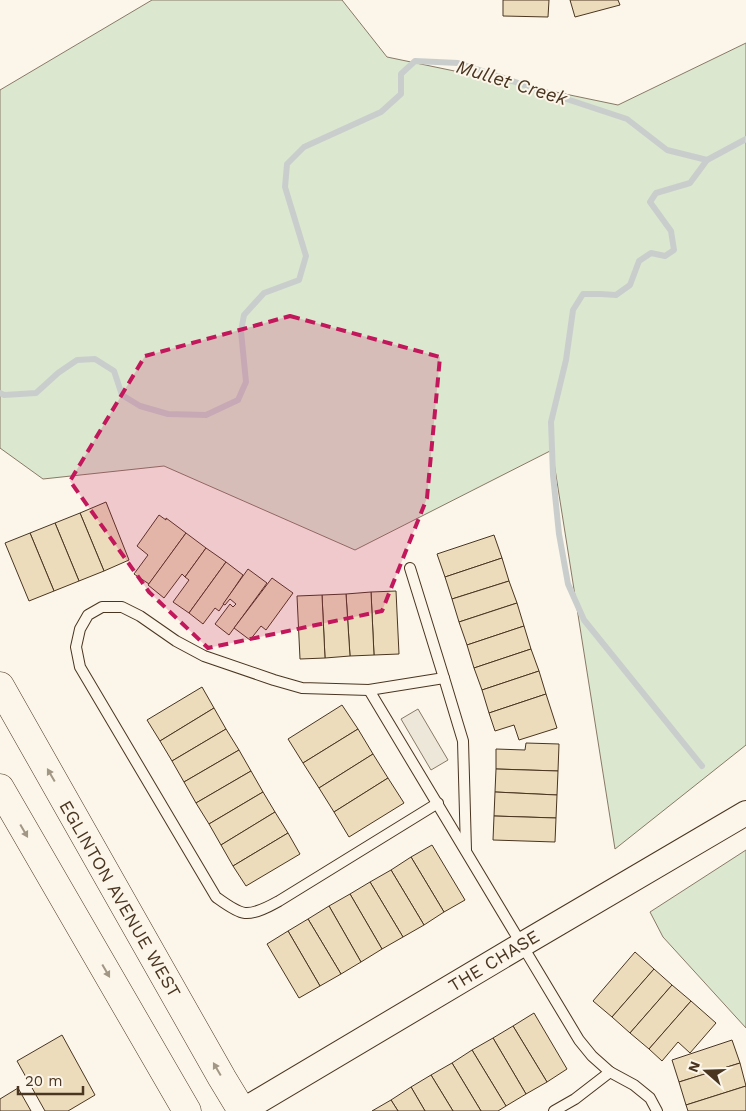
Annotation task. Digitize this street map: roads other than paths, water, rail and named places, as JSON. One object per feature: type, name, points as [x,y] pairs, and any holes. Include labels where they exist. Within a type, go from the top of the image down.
[{"type":"main road","name":"EGLINTON AVENUE WEST","points":[[0,686],[242,1111]]},
{"type":"main road","points":[[0,788],[187,1111]]},
{"type":"street","name":"THE CHASE","points":[[242,1111],[746,813]]},
{"type":"lane","points":[[410,568],[463,741],[466,851]]},
{"type":"lane","points":[[438,803],[279,901],[263,910],[244,913],[216,897],[80,667],[76,647],[80,629],[88,615],[102,606],[122,607],[140,616],[176,641],[204,656],[302,688],[369,690],[444,678]]},
{"type":"lane","points":[[369,690],[579,1040],[592,1056],[610,1072],[634,1085],[650,1098],[657,1111]]},
{"type":"lane","points":[[554,1111],[610,1072]]},
{"type":"waterway","name":"Mullet Creek","points":[[0,393],[4,395],[36,393],[58,373],[77,360],[95,359],[114,371],[122,395],[140,406],[168,414],[206,415],[238,400],[246,382],[241,331],[244,315],[264,293],[299,280],[306,256],[285,187],[287,164],[304,147],[381,112],[401,94],[401,74],[415,61],[458,63],[627,119],[667,150],[707,160],[746,139]]},
{"type":"waterway","points":[[702,766],[584,620],[568,584],[559,534],[553,475],[551,422],[566,360],[573,310],[583,294],[616,295],[630,285],[639,261],[651,253],[665,256],[674,250],[671,231],[650,202],[656,193],[690,183],[707,160]]}]
